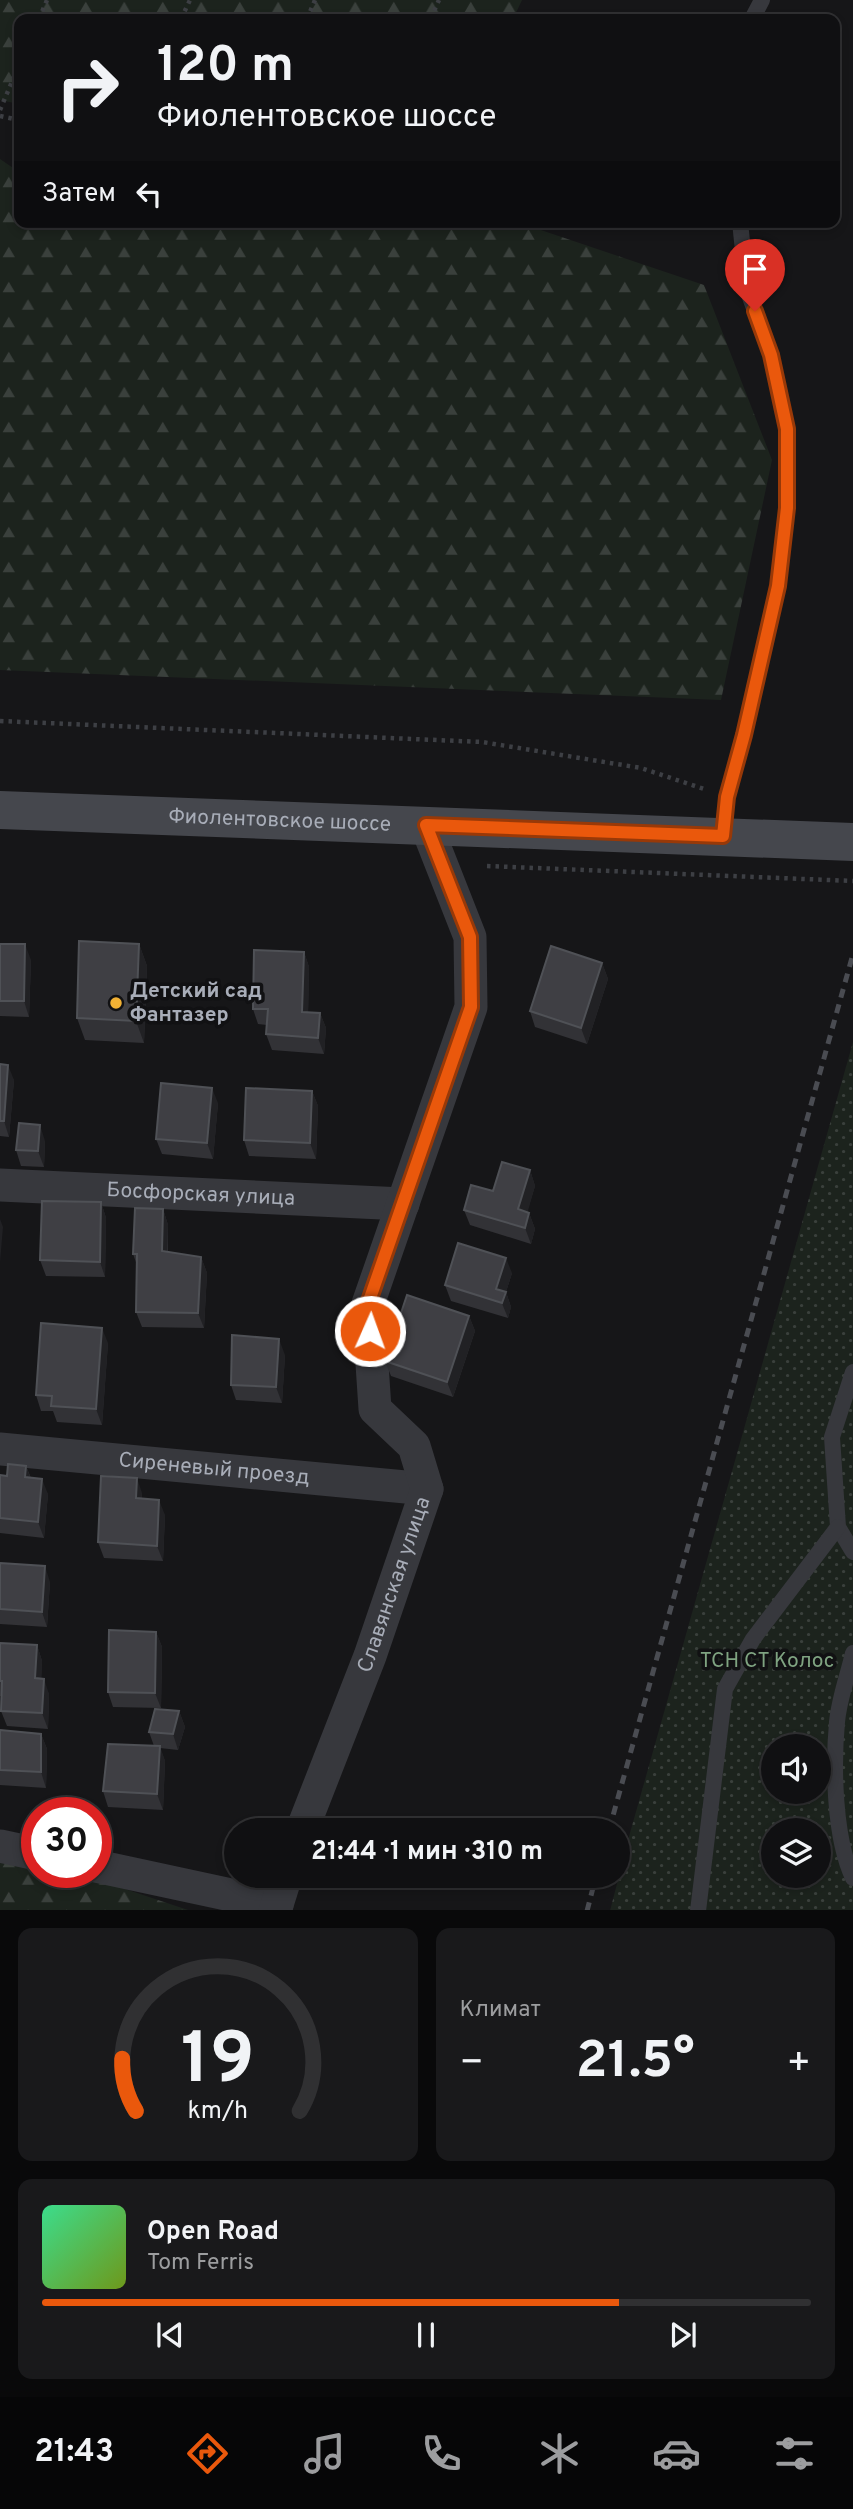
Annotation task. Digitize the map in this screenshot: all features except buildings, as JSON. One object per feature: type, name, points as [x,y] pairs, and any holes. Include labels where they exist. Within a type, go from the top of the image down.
[{"type":"main road","name":"Фиолентовское шоссе","points":[[0,810],[853,842]]},
{"type":"street","name":"Славянская улица","points":[[307,1818],[370,1656],[427,1489],[414,1446],[375,1409],[368,1304],[471,1007],[470,937],[426,825]]},
{"type":"street","name":"Босфорская улица","points":[[0,1185],[403,1204]]},
{"type":"street","name":"Сиреневый проезд","points":[[0,1449],[427,1489]]},
{"type":"street","points":[[0,1846],[21,1851]]},
{"type":"street","points":[[112,1869],[279,1897]]},
{"type":"lane","points":[[723,836],[727,797],[778,586],[787,508],[787,429],[771,355],[747,289],[741,228]]},
{"type":"lane","points":[[853,1372],[832,1437],[838,1527],[853,1552]]},
{"type":"lane","points":[[698,1910],[725,1689],[753,1639],[838,1527]]},
{"type":"lane","points":[[853,1653],[837,1720],[836,1803],[846,1864],[853,1878]]},
{"type":"path","points":[[0,110],[14,77]]},
{"type":"path","points":[[0,721],[482,742],[641,768],[727,797]]},
{"type":"green space","points":[[0,0],[522,0],[515,14],[14,14],[14,103],[0,100]]},
{"type":"green space","points":[[0,159],[14,169],[14,228],[535,228],[704,285],[772,460],[721,700],[0,670]]},
{"type":"green space","name":"ТСН СТ Колос","points":[[853,1042],[853,1910],[610,1910],[616,1888],[630,1888],[630,1833]]},
{"type":"green space","points":[[0,1863],[21,1865],[21,1888],[112,1888],[112,1885],[188,1910],[0,1910]]},
{"type":"railway","points":[[612,1818],[853,954]]},
{"type":"railway","points":[[587,1910],[593,1888]]},
{"type":"place","name":"Детский сад Фантазер","points":[[116,1003]]},
{"type":"route","points":[[370,1331],[368,1304],[471,1007],[470,937],[426,825],[723,836],[727,797],[778,586],[787,508],[787,429],[771,355],[755,311]]}]
